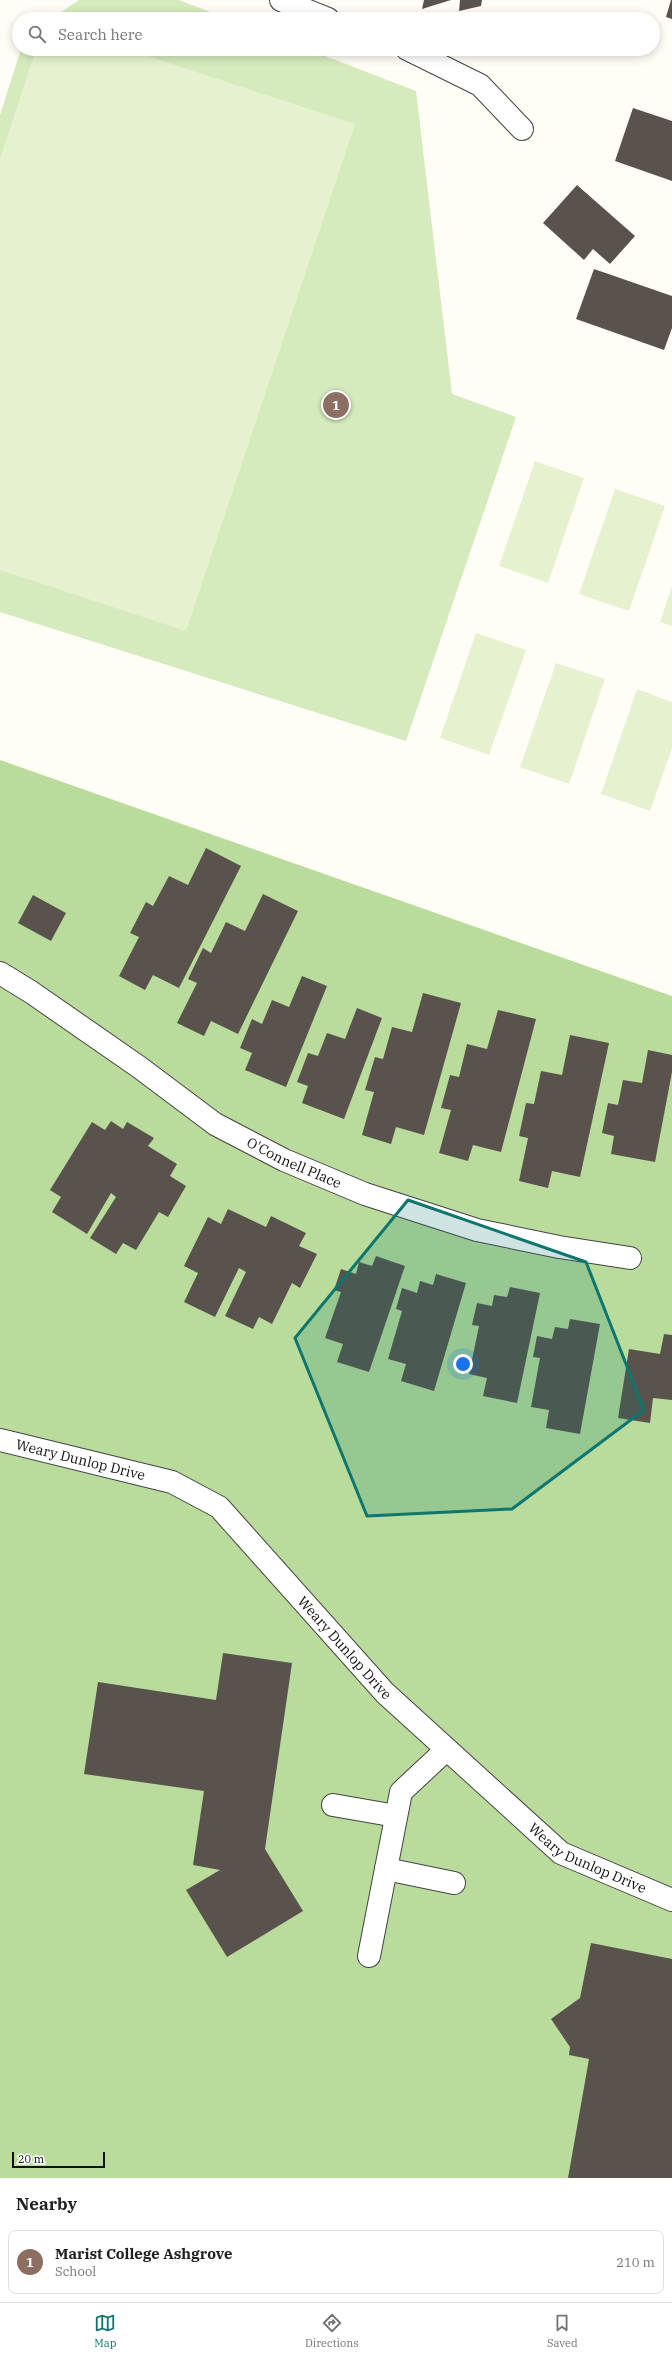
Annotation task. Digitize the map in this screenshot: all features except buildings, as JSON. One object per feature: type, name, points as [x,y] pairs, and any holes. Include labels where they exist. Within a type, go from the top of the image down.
[{"type":"street","points":[[281,0],[311,12]]},
{"type":"street","points":[[421,56],[480,85],[522,129]]},
{"type":"street","name":"O'Connell Place","points":[[0,973],[31,992],[139,1067],[215,1124],[284,1160],[364,1194],[477,1230],[559,1247],[630,1258]]},
{"type":"street","name":"Weary Dunlop Drive","points":[[0,1440],[172,1482],[219,1507],[385,1693],[561,1853],[672,1900]]},
{"type":"street","points":[[369,1956],[401,1792],[446,1750]]},
{"type":"street","points":[[333,1805],[396,1816]]},
{"type":"street","points":[[386,1869],[454,1883]]},
{"type":"highlighted area","points":[[408,1200],[586,1262],[644,1410],[512,1509],[367,1516],[295,1338]]},
{"type":"green space","points":[[79,0],[179,0],[211,12],[61,12]]},
{"type":"green space","points":[[19,56],[325,56],[416,91],[452,394],[516,417],[406,741],[0,612],[0,115]]},
{"type":"green space","points":[[34,56],[147,56],[355,124],[186,631],[0,570],[0,159]]},
{"type":"green space","points":[[535,461],[584,478],[548,583],[499,566]]},
{"type":"green space","points":[[615,489],[665,506],[629,611],[579,594]]},
{"type":"green space","points":[[672,586],[672,626],[660,622]]},
{"type":"green space","points":[[476,633],[526,650],[489,755],[440,738]]},
{"type":"green space","points":[[556,663],[605,679],[569,784],[520,767]]},
{"type":"green space","points":[[637,689],[672,702],[672,748],[650,811],[601,794]]},
{"type":"green space","points":[[0,760],[672,996],[672,2178],[0,2178]]},
{"type":"place","name":"Marist College Ashgrove","points":[[336,405]]}]
